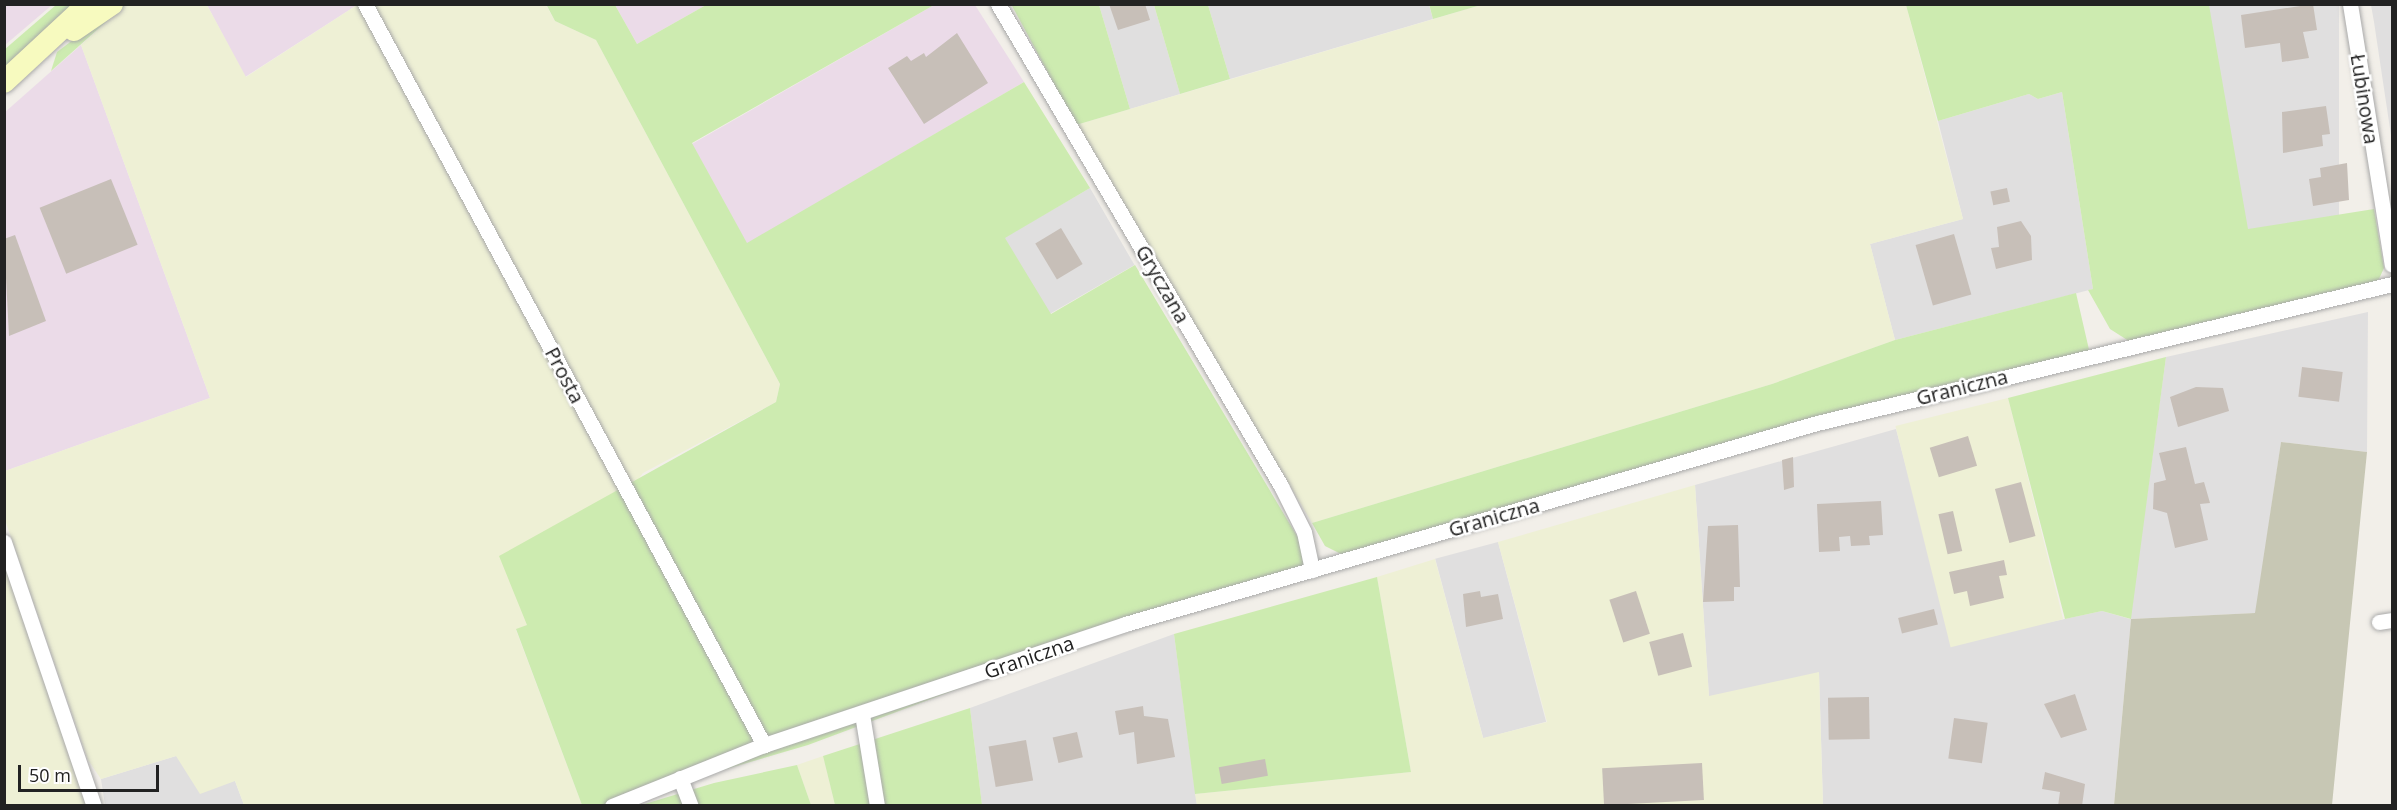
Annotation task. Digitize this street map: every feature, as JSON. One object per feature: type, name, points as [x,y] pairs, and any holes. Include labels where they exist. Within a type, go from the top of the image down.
[{"type":"main road","points":[[4,82],[88,4]]},
{"type":"main road","points":[[44,47],[112,4]]},
{"type":"street","name":"Prosta","points":[[365,4],[764,745]]},
{"type":"street","name":"Gryczana","points":[[998,4],[1281,486],[1304,532],[1312,570]]},
{"type":"street","name":"Łubinowa","points":[[2350,4],[2392,266]]},
{"type":"street","name":"Graniczna","points":[[612,806],[764,745],[1125,624],[1817,423],[2392,284]]},
{"type":"street","points":[[4,542],[94,806]]},
{"type":"street","points":[[862,714],[877,806]]},
{"type":"street","points":[[680,778],[691,806]]},
{"type":"shaded area","points":[[5,4],[52,4],[52,5],[5,45]]},
{"type":"shaded area","points":[[125,5],[207,5],[246,77],[357,5],[546,5],[555,21],[596,40],[780,384],[776,402],[643,473],[527,625],[516,630],[582,805],[244,805],[235,781],[200,794],[176,756],[101,779],[88,760],[5,520],[5,471],[210,398],[81,45]]},
{"type":"shaded area","points":[[207,5],[357,5],[245,77]]},
{"type":"shaded area","points":[[615,5],[706,5],[637,44]]},
{"type":"shaded area","points":[[934,5],[975,5],[1024,82],[747,244],[692,144]]},
{"type":"shaded area","points":[[1099,5],[1154,5],[1180,94],[1130,109]]},
{"type":"shaded area","points":[[1208,5],[1429,5],[1433,19],[1230,79]]},
{"type":"shaded area","points":[[1481,5],[1906,5],[1963,219],[1870,244],[1895,340],[1772,384],[1312,523],[1076,125]]},
{"type":"shaded area","points":[[2209,5],[2339,5],[2339,232],[2209,232]]},
{"type":"shaded area","points":[[2371,5],[2392,5],[2392,142],[2374,22]]},
{"type":"shaded area","points":[[81,45],[210,398],[5,471],[4,113]]},
{"type":"shaded area","points":[[2062,92],[2093,289],[1895,340],[1870,244],[1963,219],[1938,121],[2029,94],[2038,99]]},
{"type":"shaded area","points":[[1090,188],[1134,265],[1049,315],[1004,238]]},
{"type":"shaded area","points":[[2368,312],[2367,452],[2281,442],[2256,613],[2131,619],[2114,805],[1823,805],[1819,673],[1709,697],[1695,485],[1896,429],[1953,643],[2102,611],[2130,619],[2166,357]]},
{"type":"shaded area","points":[[2008,398],[2063,619],[1951,647],[1895,426]]},
{"type":"shaded area","points":[[2281,442],[2367,452],[2332,805],[2114,805],[2131,619],[2255,613]]},
{"type":"shaded area","points":[[1695,485],[1709,696],[1819,672],[1823,805],[1197,806],[1195,794],[1411,772],[1377,577],[1435,559],[1483,738],[1547,722],[1498,542]]},
{"type":"shaded area","points":[[1498,542],[1546,722],[1483,738],[1435,559]]},
{"type":"shaded area","points":[[4,561],[88,805],[5,805]]},
{"type":"shaded area","points":[[1174,634],[1197,805],[982,805],[970,708]]},
{"type":"shaded area","points":[[176,756],[235,781],[244,805],[105,805],[101,779]]},
{"type":"shaded area","points":[[823,756],[835,805],[811,805],[797,765]]},
{"type":"green space","points":[[546,4],[615,5],[637,44],[706,5],[934,5],[692,143],[747,243],[1024,82],[1090,188],[1005,238],[1051,314],[1135,265],[1309,556],[1308,567],[1134,623],[808,745],[601,806],[582,805],[516,629],[527,625],[499,556],[776,402],[780,384],[596,40],[555,21]]},
{"type":"green space","points":[[1011,4],[1099,5],[1130,109],[1076,125]]},
{"type":"green space","points":[[1429,4],[1481,4],[1481,5],[1433,19]]},
{"type":"green space","points":[[56,5],[76,5],[5,67],[4,50]]},
{"type":"green space","points":[[119,5],[125,5],[51,71],[57,52]]},
{"type":"green space","points":[[1154,5],[1208,5],[1230,79],[1180,94]]},
{"type":"green space","points":[[1906,5],[2209,5],[2248,229],[2374,209],[2384,268],[2379,279],[2368,289],[2132,343],[2110,329],[2088,290],[2093,289],[2062,92],[2038,99],[2029,94],[1938,121]]},
{"type":"green space","points":[[2076,293],[2090,354],[1349,558],[1325,546],[1312,523],[1772,384],[1895,340]]},
{"type":"green space","points":[[2166,357],[2131,619],[2102,611],[2065,619],[2008,398]]},
{"type":"green space","points":[[1377,577],[1411,772],[1195,794],[1174,634]]},
{"type":"green space","points":[[970,708],[982,805],[835,805],[823,756]]},
{"type":"green space","points":[[797,765],[811,805],[638,806],[714,783]]},
{"type":"building","points":[[1109,4],[1145,4],[1150,20],[1118,30]]},
{"type":"building","points":[[2313,4],[2317,30],[2303,32],[2309,58],[2282,62],[2280,43],[2245,48],[2241,15]]},
{"type":"building","points":[[957,33],[988,83],[924,124],[888,68],[907,56],[911,61],[924,53],[926,57]]},
{"type":"building","points":[[2326,106],[2330,134],[2322,135],[2323,146],[2283,153],[2282,112]]},
{"type":"building","points":[[2347,163],[2349,200],[2313,206],[2309,179],[2321,177],[2320,168]]},
{"type":"building","points":[[111,179],[138,245],[66,274],[40,208]]},
{"type":"building","points":[[2007,188],[2010,202],[1993,205],[1990,192]]},
{"type":"building","points":[[2021,221],[2031,236],[2032,260],[1996,269],[1991,248],[1999,247],[1997,227]]},
{"type":"building","points":[[1061,228],[1083,264],[1057,279],[1035,243]]},
{"type":"building","points":[[1954,234],[1971,295],[1933,306],[1916,245]]},
{"type":"building","points":[[15,235],[46,321],[9,336],[4,239]]},
{"type":"building","points":[[2302,367],[2343,372],[2339,402],[2298,397]]},
{"type":"building","points":[[2196,387],[2223,388],[2229,411],[2178,427],[2170,397]]},
{"type":"building","points":[[1968,436],[1977,466],[1939,477],[1930,448]]},
{"type":"building","points":[[2186,447],[2195,484],[2204,482],[2210,503],[2200,504],[2208,540],[2175,548],[2167,513],[2153,509],[2154,483],[2166,480],[2159,453]]},
{"type":"building","points":[[1793,457],[1794,487],[1784,490],[1782,460]]},
{"type":"building","points":[[2021,482],[2035,536],[2009,543],[1995,489]]},
{"type":"building","points":[[1881,501],[1883,535],[1869,536],[1870,545],[1851,546],[1850,536],[1839,537],[1840,551],[1819,552],[1817,504]]},
{"type":"building","points":[[1953,511],[1962,551],[1948,554],[1938,514]]},
{"type":"building","points":[[1738,525],[1740,587],[1734,587],[1734,601],[1703,602],[1708,526]]},
{"type":"building","points":[[2004,560],[2007,575],[1999,576],[2004,598],[1970,606],[1967,591],[1954,594],[1949,572]]},
{"type":"building","points":[[1480,591],[1481,597],[1498,594],[1503,619],[1466,627],[1463,594]]},
{"type":"building","points":[[1636,591],[1650,634],[1623,642],[1609,600]]},
{"type":"building","points":[[1934,609],[1938,625],[1902,633],[1898,618]]},
{"type":"building","points":[[1683,633],[1692,667],[1658,676],[1649,642]]},
{"type":"building","points":[[2075,694],[2087,730],[2061,738],[2044,704]]},
{"type":"building","points":[[1869,697],[1870,739],[1829,740],[1828,698]]},
{"type":"building","points":[[1143,706],[1144,716],[1168,719],[1175,757],[1137,764],[1134,732],[1119,735],[1115,711]]},
{"type":"building","points":[[1954,718],[1988,723],[1982,763],[1948,759]]},
{"type":"building","points":[[1077,732],[1083,757],[1058,763],[1053,738]]},
{"type":"building","points":[[1026,740],[1033,780],[996,787],[989,747]]},
{"type":"building","points":[[1265,759],[1268,776],[1222,784],[1219,767]]},
{"type":"building","points":[[1702,763],[1704,800],[1604,805],[1602,768]]},
{"type":"building","points":[[2045,772],[2085,784],[2082,806],[2058,806],[2060,792],[2042,789]]}]
